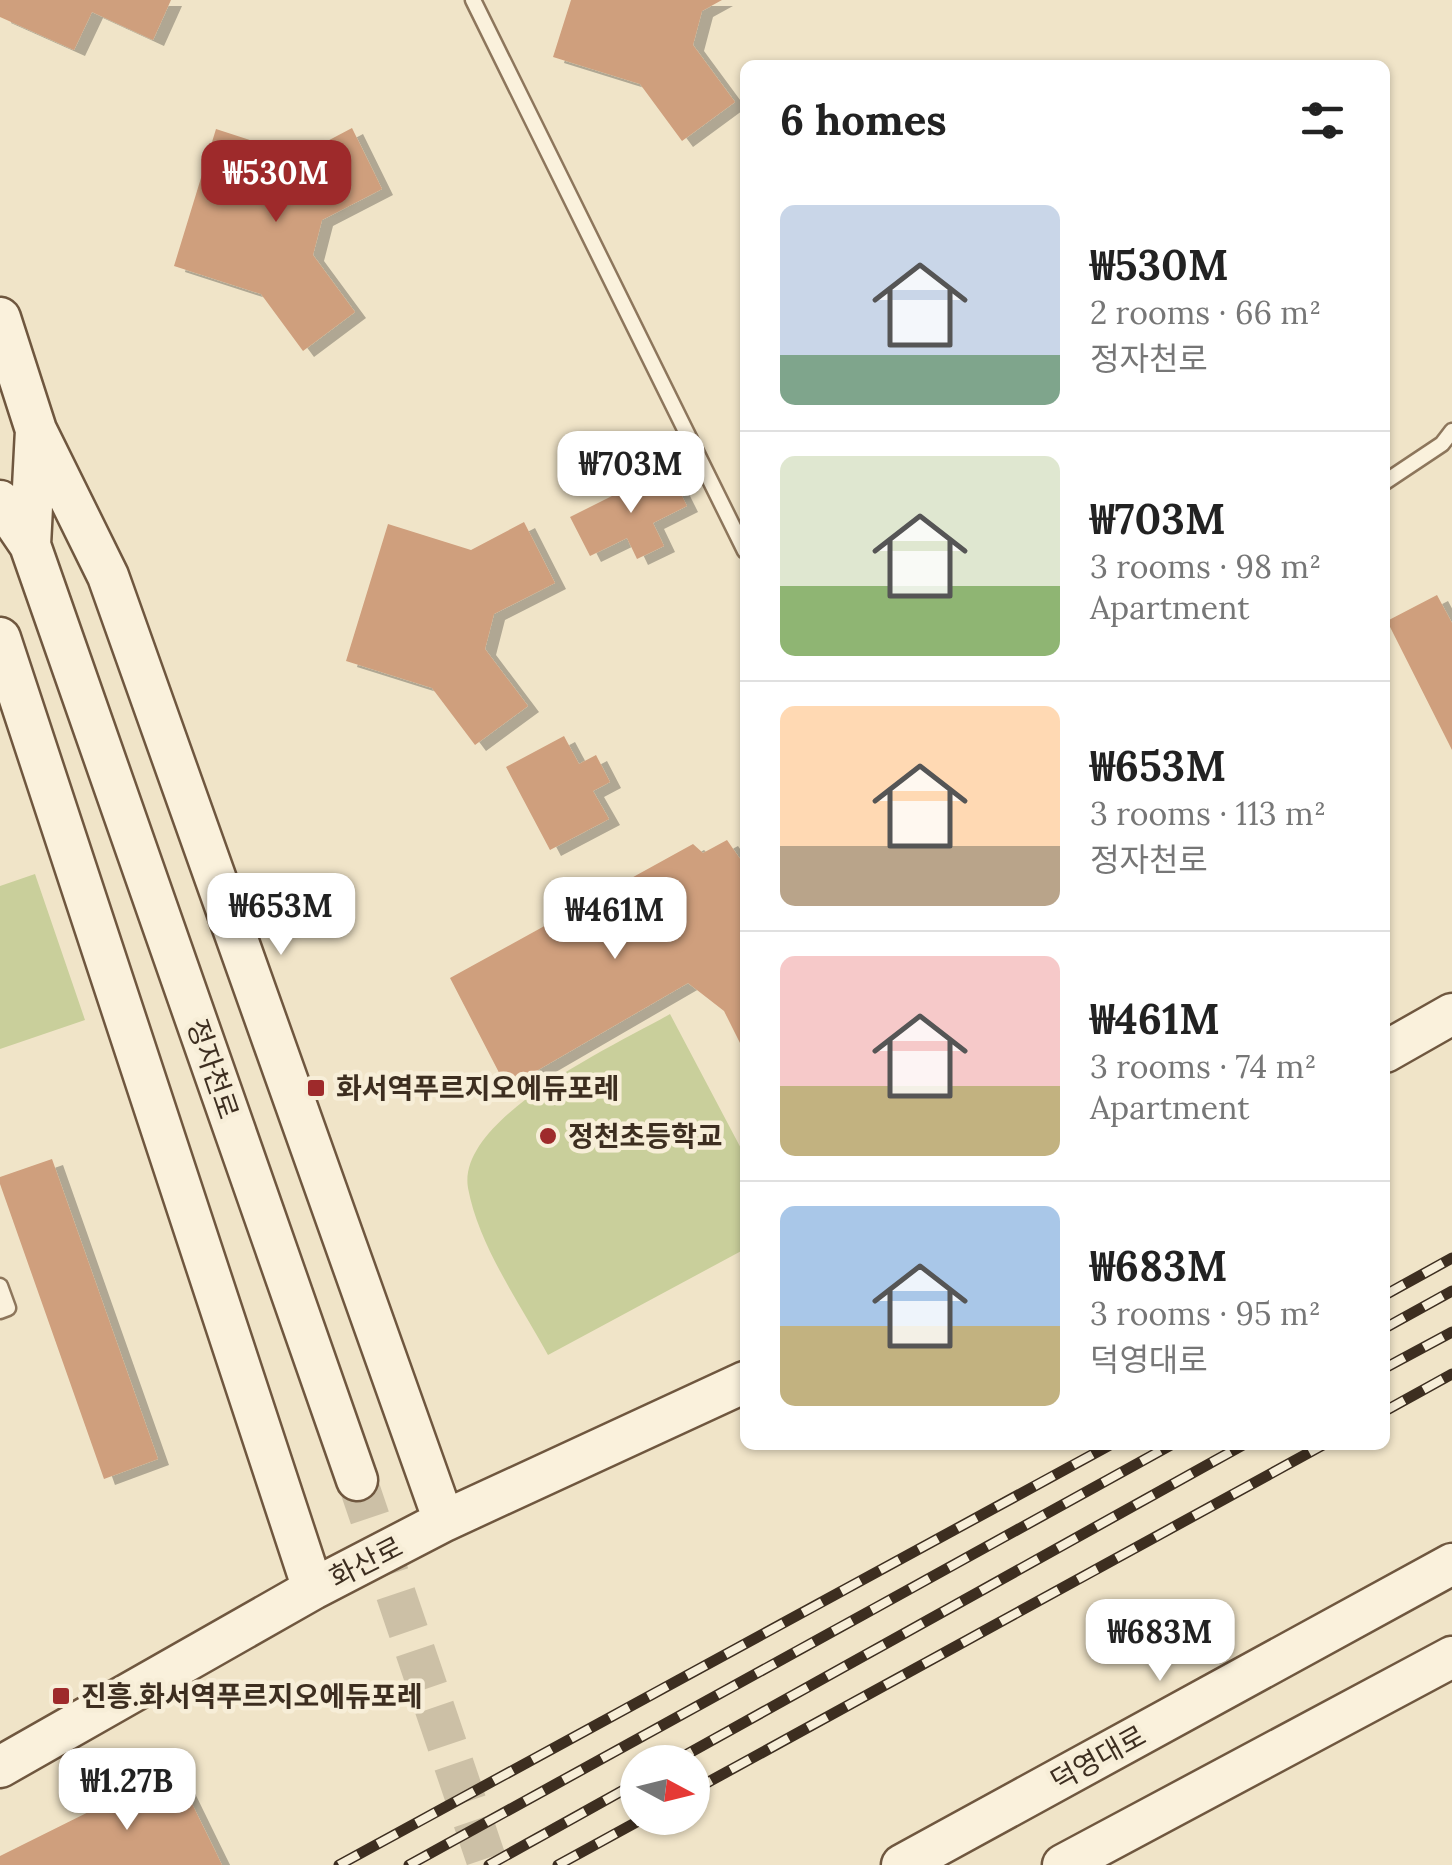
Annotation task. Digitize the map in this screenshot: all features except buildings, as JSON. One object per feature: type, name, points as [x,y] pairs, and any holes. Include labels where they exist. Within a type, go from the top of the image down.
[{"type":"street","name":"정자천로","points":[[0,318],[36,430],[30,545]]},
{"type":"street","points":[[36,430],[108,576],[444,1521]]},
{"type":"street","name":"정자천로","points":[[0,501],[30,545],[357,1480]]},
{"type":"street","points":[[0,638],[313,1589]]},
{"type":"street","points":[[1390,1049],[1452,1014]]},
{"type":"street","name":"화산로","points":[[0,1767],[313,1589],[444,1521],[740,1384]]},
{"type":"street","name":"덕영대로","points":[[902,1865],[1452,1564]]},
{"type":"street","points":[[1063,1865],[1452,1657]]},
{"type":"lane","points":[[473,0],[740,541]]},
{"type":"lane","points":[[1390,479],[1442,444],[1452,431]]},
{"type":"lane","points":[[0,1286],[8,1308],[0,1311]]},
{"type":"green space","points":[[35,874],[85,1020],[0,1049],[0,886]]},
{"type":"green space","points":[[670,1014],[740,1147],[740,1252],[548,1355],[481,1232],[468,1188],[471,1161],[487,1135],[513,1110],[580,1064]]},
{"type":"tunnel","points":[[357,1480],[488,1865]]},
{"type":"railway","points":[[1390,1292],[1452,1258]]},
{"type":"railway","points":[[1390,1325],[1452,1291]]},
{"type":"railway","points":[[1390,1365],[1452,1332]]},
{"type":"railway","points":[[1390,1408],[1452,1374]]},
{"type":"railway","points":[[339,1865],[1101,1450]]},
{"type":"railway","points":[[409,1865],[1162,1450]]},
{"type":"railway","points":[[704,1745],[1234,1450]]},
{"type":"railway","points":[[710,1781],[1314,1450]]},
{"type":"railway","points":[[489,1865],[620,1792]]},
{"type":"railway","points":[[558,1865],[620,1831]]},
{"type":"place","name":"화서역푸르지오에듀포레","points":[[316,1088]]},
{"type":"place","name":"정천초등학교","points":[[548,1136]]},
{"type":"place","name":"진흥.화서역푸르지오에듀포레","points":[[61,1696]]}]
